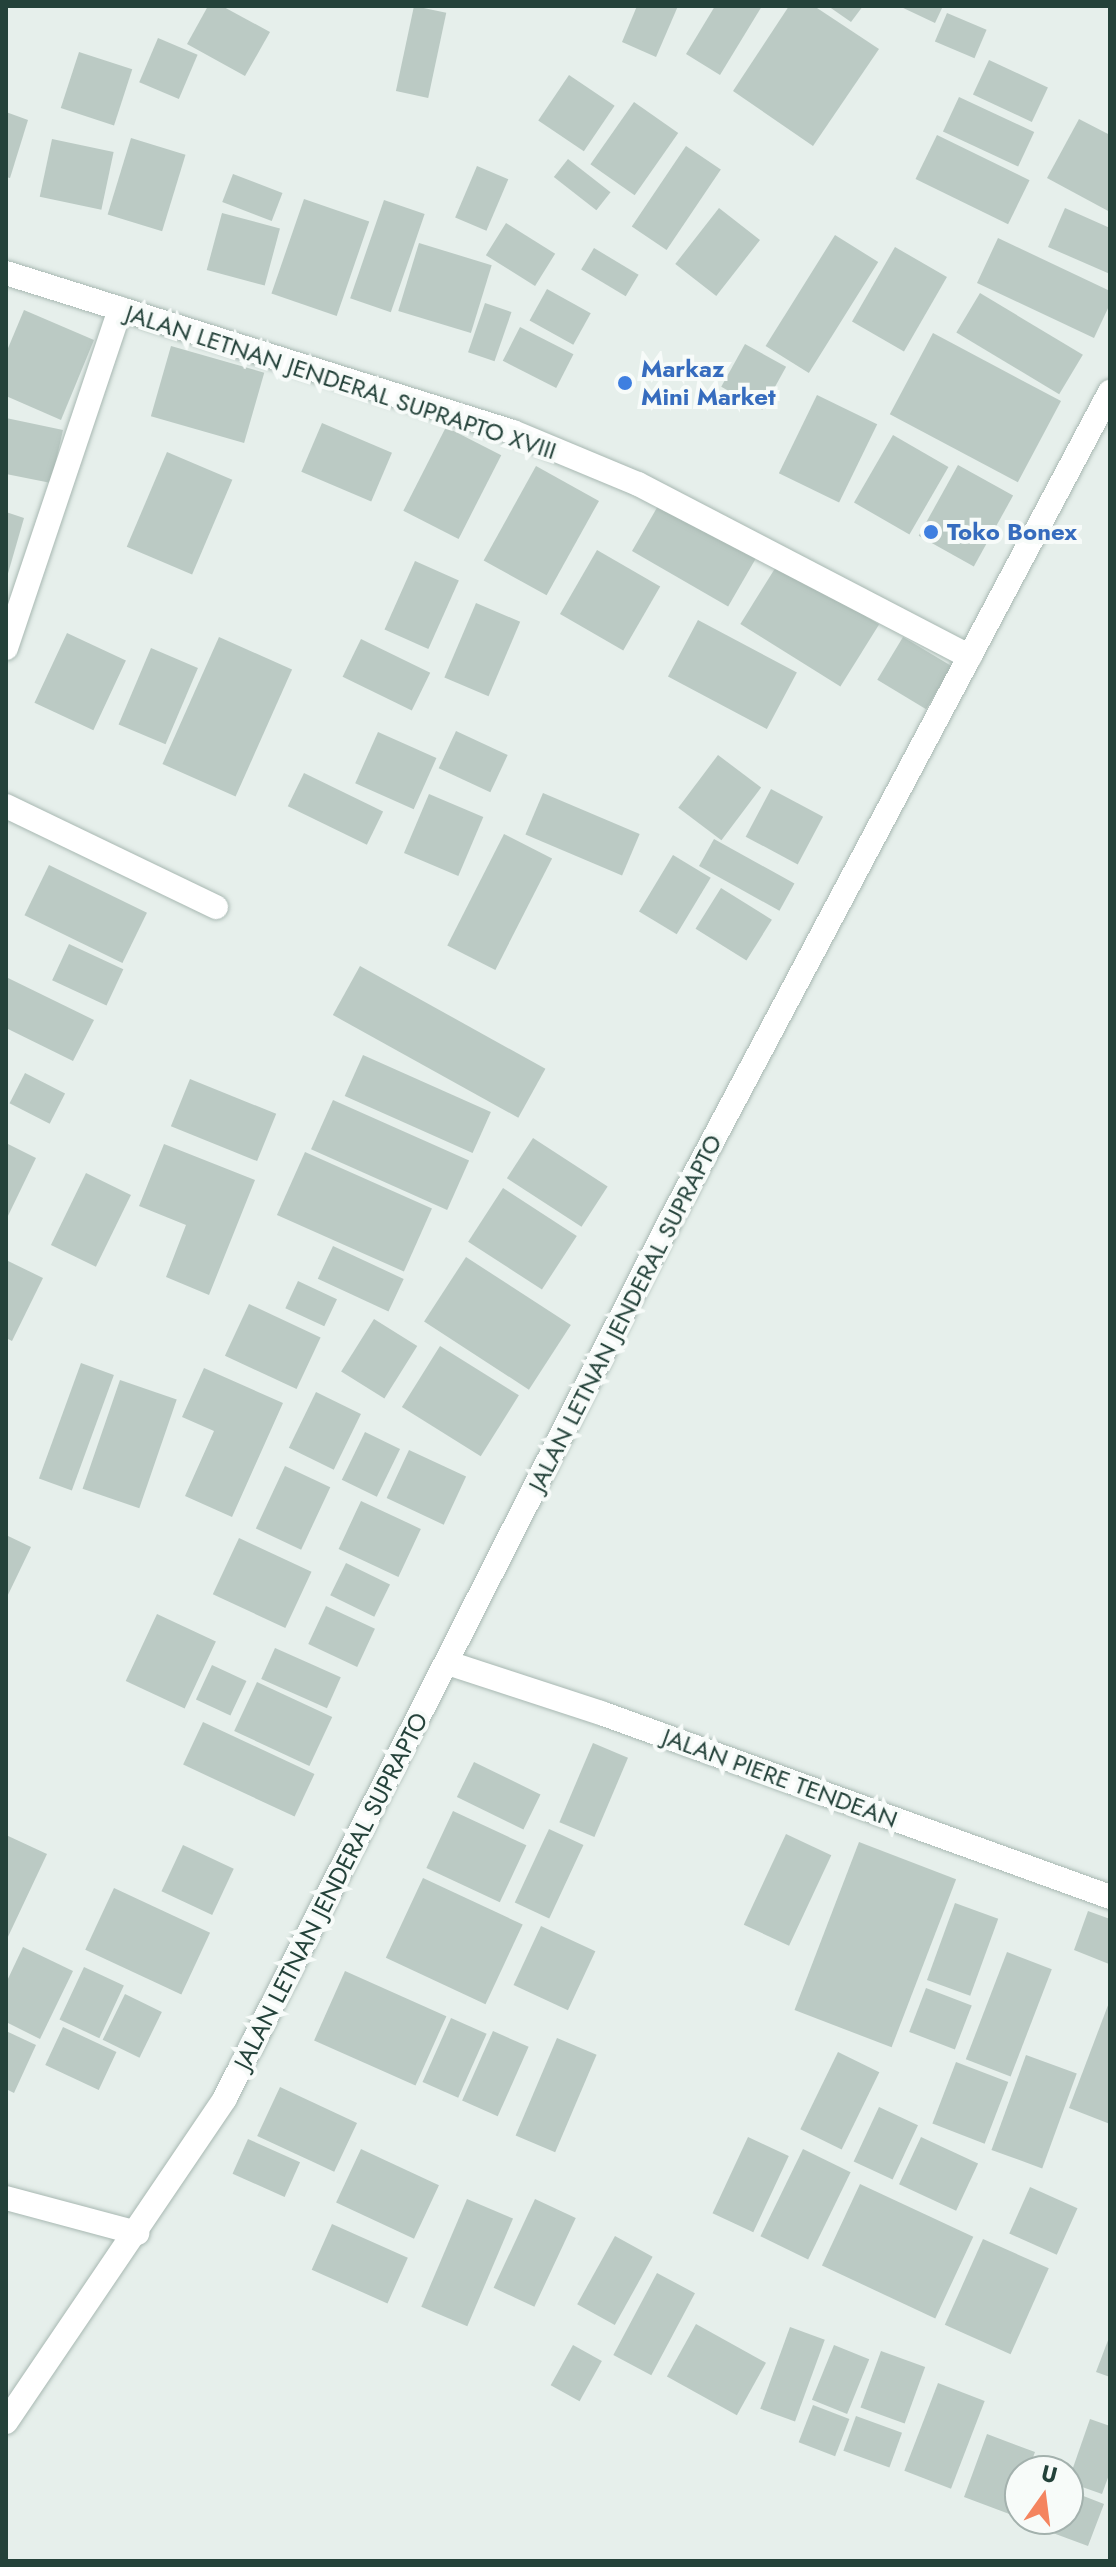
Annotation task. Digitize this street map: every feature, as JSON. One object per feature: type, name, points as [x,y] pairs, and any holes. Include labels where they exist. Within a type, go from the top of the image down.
[{"type":"street","name":"JALAN LETNAN JENDERAL SUPRAPTO XVIII","points":[[6,273],[513,432],[638,484],[970,657]]},
{"type":"street","points":[[6,648],[120,309]]},
{"type":"street","name":"JALAN LETNAN JENDERAL SUPRAPTO","points":[[6,2422],[137,2233],[225,2098],[669,1223],[1110,392]]},
{"type":"street","points":[[6,806],[216,907]]},
{"type":"street","name":"JALAN PIERE TENDEAN","points":[[448,1663],[601,1713],[1110,1897]]},
{"type":"street","points":[[6,2198],[137,2233]]},
{"type":"building","points":[[208,6],[222,6],[270,32],[245,76],[187,44]]},
{"type":"building","points":[[414,6],[446,13],[428,98],[396,91]]},
{"type":"building","points":[[637,6],[678,6],[656,57],[622,42]]},
{"type":"building","points":[[715,6],[762,6],[720,75],[686,54]]},
{"type":"building","points":[[789,6],[814,6],[879,49],[813,146],[733,91]]},
{"type":"building","points":[[828,6],[863,6],[851,22]]},
{"type":"building","points":[[899,6],[943,6],[935,23]]},
{"type":"building","points":[[947,13],[987,30],[974,58],[935,42]]},
{"type":"building","points":[[158,38],[198,55],[179,99],[139,82]]},
{"type":"building","points":[[79,52],[132,69],[114,125],[61,108]]},
{"type":"building","points":[[989,60],[1048,87],[1032,122],[973,94]]},
{"type":"building","points":[[569,75],[615,106],[584,151],[538,121]]},
{"type":"building","points":[[959,97],[1034,132],[1018,167],[943,131]]},
{"type":"building","points":[[634,102],[678,133],[635,195],[590,164]]},
{"type":"building","points":[[6,112],[28,120],[10,178],[6,177]]},
{"type":"building","points":[[1079,119],[1110,135],[1110,212],[1047,178]]},
{"type":"building","points":[[937,135],[1030,180],[1008,224],[916,179]]},
{"type":"building","points":[[131,138],[186,155],[162,231],[108,215]]},
{"type":"building","points":[[52,139],[114,152],[101,210],[40,197]]},
{"type":"building","points":[[686,146],[721,169],[667,250],[632,226]]},
{"type":"building","points":[[568,159],[611,192],[596,210],[554,177]]},
{"type":"building","points":[[477,166],[508,179],[486,231],[455,218]]},
{"type":"building","points":[[233,174],[282,193],[272,221],[222,202]]},
{"type":"building","points":[[304,199],[369,221],[337,316],[271,294]]},
{"type":"building","points":[[384,200],[425,214],[391,312],[350,298]]},
{"type":"building","points":[[719,208],[760,240],[716,296],[675,264]]},
{"type":"building","points":[[1065,208],[1110,228],[1110,274],[1048,247]]},
{"type":"building","points":[[222,213],[280,229],[265,286],[207,270]]},
{"type":"building","points":[[506,223],[555,254],[535,286],[486,255]]},
{"type":"building","points":[[835,235],[878,262],[809,373],[766,346]]},
{"type":"building","points":[[998,238],[1110,291],[1110,304],[1094,338],[977,283]]},
{"type":"building","points":[[419,243],[492,265],[471,333],[398,311]]},
{"type":"building","points":[[895,247],[947,277],[904,351],[852,321]]},
{"type":"building","points":[[594,248],[639,275],[626,296],[581,269]]},
{"type":"building","points":[[547,289],[591,313],[573,345],[530,320]]},
{"type":"building","points":[[980,293],[1083,355],[1059,394],[956,332]]},
{"type":"building","points":[[485,303],[511,312],[495,361],[468,352]]},
{"type":"building","points":[[24,310],[94,340],[61,420],[6,396],[6,353]]},
{"type":"building","points":[[520,327],[573,354],[556,388],[503,361]]},
{"type":"building","points":[[933,333],[1061,401],[1018,482],[890,414]]},
{"type":"building","points":[[745,344],[786,367],[762,410],[721,387]]},
{"type":"building","points":[[171,346],[264,373],[244,443],[151,416]]},
{"type":"building","points":[[817,395],[877,424],[839,503],[779,473]]},
{"type":"building","points":[[6,418],[63,430],[51,483],[6,474]]},
{"type":"building","points":[[322,423],[392,453],[371,501],[301,472]]},
{"type":"building","points":[[446,427],[501,455],[459,539],[403,511]]},
{"type":"building","points":[[893,435],[948,467],[909,535],[854,503]]},
{"type":"building","points":[[167,452],[232,480],[192,575],[127,547]]},
{"type":"building","points":[[958,465],[1013,496],[974,566],[919,536]]},
{"type":"building","points":[[536,466],[599,501],[547,595],[484,560]]},
{"type":"building","points":[[662,499],[758,554],[728,606],[632,551]]},
{"type":"building","points":[[6,512],[24,518],[7,577],[6,577]]},
{"type":"building","points":[[597,550],[660,586],[623,651],[560,614]]},
{"type":"building","points":[[415,561],[459,581],[428,649],[384,630]]},
{"type":"building","points":[[779,562],[879,625],[840,686],[740,624]]},
{"type":"building","points":[[476,603],[520,622],[489,696],[444,678]]},
{"type":"building","points":[[698,620],[797,673],[767,729],[668,677]]},
{"type":"building","points":[[67,633],[126,660],[93,730],[34,703]]},
{"type":"building","points":[[219,637],[292,670],[236,797],[162,764]]},
{"type":"building","points":[[903,637],[952,666],[926,709],[877,680]]},
{"type":"building","points":[[361,639],[430,673],[412,711],[343,677]]},
{"type":"building","points":[[151,648],[198,668],[166,744],[119,724]]},
{"type":"building","points":[[456,731],[508,755],[490,792],[439,768]]},
{"type":"building","points":[[378,732],[436,758],[414,809],[355,783]]},
{"type":"building","points":[[718,755],[761,787],[721,840],[678,808]]},
{"type":"building","points":[[304,773],[383,812],[367,845],[288,806]]},
{"type":"building","points":[[771,789],[823,817],[798,864],[746,837]]},
{"type":"building","points":[[543,793],[640,834],[622,875],[525,834]]},
{"type":"building","points":[[429,794],[483,817],[458,876],[404,853]]},
{"type":"building","points":[[504,834],[552,859],[495,970],[447,945]]},
{"type":"building","points":[[714,839],[794,884],[779,911],[699,866]]},
{"type":"building","points":[[673,855],[711,878],[677,934],[639,912]]},
{"type":"building","points":[[49,865],[147,913],[122,963],[24,915]]},
{"type":"building","points":[[721,888],[772,920],[746,961],[696,929]]},
{"type":"building","points":[[69,944],[123,969],[106,1006],[52,980]]},
{"type":"building","points":[[360,966],[545,1069],[518,1118],[333,1015]]},
{"type":"building","points":[[6,977],[94,1020],[73,1061],[6,1028]]},
{"type":"building","points":[[363,1055],[491,1112],[473,1153],[345,1096]]},
{"type":"building","points":[[25,1073],[65,1093],[50,1124],[10,1103]]},
{"type":"building","points":[[190,1079],[276,1114],[257,1161],[171,1126]]},
{"type":"building","points":[[333,1100],[469,1161],[447,1210],[311,1149]]},
{"type":"building","points":[[533,1138],[608,1186],[581,1227],[507,1178]]},
{"type":"building","points":[[6,1143],[36,1158],[6,1220]]},
{"type":"building","points":[[164,1144],[255,1180],[209,1295],[166,1277],[186,1225],[139,1206]]},
{"type":"building","points":[[305,1152],[432,1209],[404,1272],[277,1215]]},
{"type":"building","points":[[86,1173],[131,1195],[96,1267],[51,1245]]},
{"type":"building","points":[[503,1188],[577,1236],[542,1290],[468,1242]]},
{"type":"building","points":[[333,1246],[404,1279],[388,1312],[318,1279]]},
{"type":"building","points":[[466,1257],[571,1325],[529,1390],[424,1322]]},
{"type":"building","points":[[6,1260],[43,1278],[12,1341],[6,1338]]},
{"type":"building","points":[[298,1281],[337,1299],[324,1326],[285,1308]]},
{"type":"building","points":[[249,1304],[321,1337],[297,1389],[225,1356]]},
{"type":"building","points":[[374,1319],[417,1346],[384,1399],[341,1372]]},
{"type":"building","points":[[440,1346],[519,1395],[481,1456],[402,1407]]},
{"type":"building","points":[[81,1363],[114,1375],[72,1491],[39,1479]]},
{"type":"building","points":[[204,1368],[283,1403],[232,1517],[185,1496],[214,1431],[182,1417]]},
{"type":"building","points":[[120,1380],[177,1400],[139,1508],[83,1489]]},
{"type":"building","points":[[316,1392],[361,1414],[334,1470],[289,1448]]},
{"type":"building","points":[[365,1432],[400,1449],[377,1497],[342,1480]]},
{"type":"building","points":[[409,1450],[466,1477],[444,1525],[387,1498]]},
{"type":"building","points":[[285,1466],[330,1487],[301,1550],[256,1529]]},
{"type":"building","points":[[361,1501],[421,1529],[398,1577],[339,1549]]},
{"type":"building","points":[[6,1535],[31,1547],[6,1599]]},
{"type":"building","points":[[239,1538],[312,1572],[285,1628],[213,1594]]},
{"type":"building","points":[[346,1563],[390,1584],[374,1617],[330,1595]]},
{"type":"building","points":[[326,1606],[375,1629],[357,1667],[308,1644]]},
{"type":"building","points":[[157,1614],[216,1641],[185,1709],[126,1681]]},
{"type":"building","points":[[275,1648],[341,1677],[327,1708],[261,1679]]},
{"type":"building","points":[[212,1665],[246,1681],[230,1715],[196,1699]]},
{"type":"building","points":[[257,1682],[332,1717],[309,1766],[234,1731]]},
{"type":"building","points":[[203,1722],[314,1774],[295,1817],[183,1765]]},
{"type":"building","points":[[593,1743],[628,1758],[594,1837],[559,1822]]},
{"type":"building","points":[[474,1762],[541,1794],[523,1829],[457,1797]]},
{"type":"building","points":[[453,1811],[526,1845],[500,1902],[426,1868]]},
{"type":"building","points":[[549,1829],[583,1845],[549,1918],[515,1902]]},
{"type":"building","points":[[786,1834],[831,1855],[789,1946],[744,1925]]},
{"type":"building","points":[[6,1835],[47,1854],[6,1941]]},
{"type":"building","points":[[859,1842],[956,1879],[892,2047],[794,2010]]},
{"type":"building","points":[[183,1845],[234,1869],[212,1915],[161,1891]]},
{"type":"building","points":[[423,1878],[523,1924],[486,2004],[386,1958]]},
{"type":"building","points":[[114,1888],[210,1933],[181,1994],[85,1950]]},
{"type":"building","points":[[955,1903],[998,1919],[970,1996],[927,1980]]},
{"type":"building","points":[[1088,1911],[1110,1919],[1109,1964],[1074,1950]]},
{"type":"building","points":[[541,1926],[595,1951],[568,2010],[514,1985]]},
{"type":"building","points":[[23,1947],[73,1971],[40,2039],[6,2022],[6,1983]]},
{"type":"building","points":[[1007,1952],[1052,1969],[1011,2077],[966,2059]]},
{"type":"building","points":[[84,1967],[124,1986],[99,2038],[59,2020]]},
{"type":"building","points":[[345,1971],[446,2016],[415,2086],[314,2040]]},
{"type":"building","points":[[926,1988],[972,2006],[955,2049],[909,2032]]},
{"type":"building","points":[[125,1994],[162,2012],[139,2058],[103,2040]]},
{"type":"building","points":[[1110,2000],[1110,2124],[1069,2108]]},
{"type":"building","points":[[451,2018],[487,2034],[458,2098],[423,2082]]},
{"type":"building","points":[[63,2027],[116,2052],[99,2090],[45,2065]]},
{"type":"building","points":[[6,2031],[36,2045],[14,2093],[6,2089]]},
{"type":"building","points":[[493,2031],[529,2047],[498,2116],[462,2100]]},
{"type":"building","points":[[557,2038],[597,2055],[555,2152],[516,2136]]},
{"type":"building","points":[[838,2052],[879,2072],[842,2149],[800,2129]]},
{"type":"building","points":[[1026,2055],[1077,2073],[1042,2168],[991,2150]]},
{"type":"building","points":[[956,2062],[1008,2082],[985,2144],[932,2124]]},
{"type":"building","points":[[280,2087],[357,2123],[334,2172],[257,2136]]},
{"type":"building","points":[[879,2107],[918,2125],[893,2180],[854,2161]]},
{"type":"building","points":[[748,2137],[789,2156],[753,2232],[713,2213]]},
{"type":"building","points":[[921,2137],[978,2164],[956,2211],[899,2184]]},
{"type":"building","points":[[248,2139],[300,2162],[285,2197],[233,2174]]},
{"type":"building","points":[[361,2149],[439,2185],[414,2239],[336,2202]]},
{"type":"building","points":[[803,2149],[851,2172],[808,2259],[760,2236]]},
{"type":"building","points":[[860,2184],[973,2237],[935,2318],[822,2266]]},
{"type":"building","points":[[1030,2187],[1078,2208],[1057,2255],[1009,2234]]},
{"type":"building","points":[[467,2199],[513,2219],[467,2326],[421,2307]]},
{"type":"building","points":[[535,2199],[576,2218],[534,2307],[494,2288]]},
{"type":"building","points":[[332,2224],[408,2258],[387,2303],[312,2270]]},
{"type":"building","points":[[615,2236],[653,2257],[615,2325],[577,2304]]},
{"type":"building","points":[[983,2239],[1049,2268],[1011,2354],[945,2325]]},
{"type":"building","points":[[657,2273],[695,2293],[651,2375],[613,2355]]},
{"type":"building","points":[[696,2324],[766,2363],[737,2415],[667,2376]]},
{"type":"building","points":[[790,2327],[825,2340],[795,2421],[760,2409]]},
{"type":"building","points":[[1110,2335],[1110,2377],[1096,2372]]},
{"type":"building","points":[[573,2345],[602,2361],[580,2401],[551,2385]]},
{"type":"building","points":[[834,2345],[869,2359],[847,2414],[812,2400]]},
{"type":"building","points":[[881,2351],[925,2367],[905,2423],[860,2407]]},
{"type":"building","points":[[938,2383],[985,2401],[951,2489],[904,2471]]},
{"type":"building","points":[[813,2405],[849,2419],[835,2456],[799,2442]]},
{"type":"building","points":[[856,2416],[902,2433],[889,2468],[843,2451]]},
{"type":"building","points":[[1090,2419],[1110,2426],[1110,2472],[1102,2494],[1084,2488],[1084,2455],[1077,2455]]},
{"type":"building","points":[[987,2434],[1035,2452],[1034,2455],[1004,2455],[1004,2512],[964,2497]]},
{"type":"building","points":[[1084,2496],[1104,2504],[1088,2546],[1058,2535],[1084,2535]]},
{"type":"place","name":"Markaz Mini Market","points":[[625,383]]},
{"type":"place","name":"Toko Bonex","points":[[931,532]]}]
